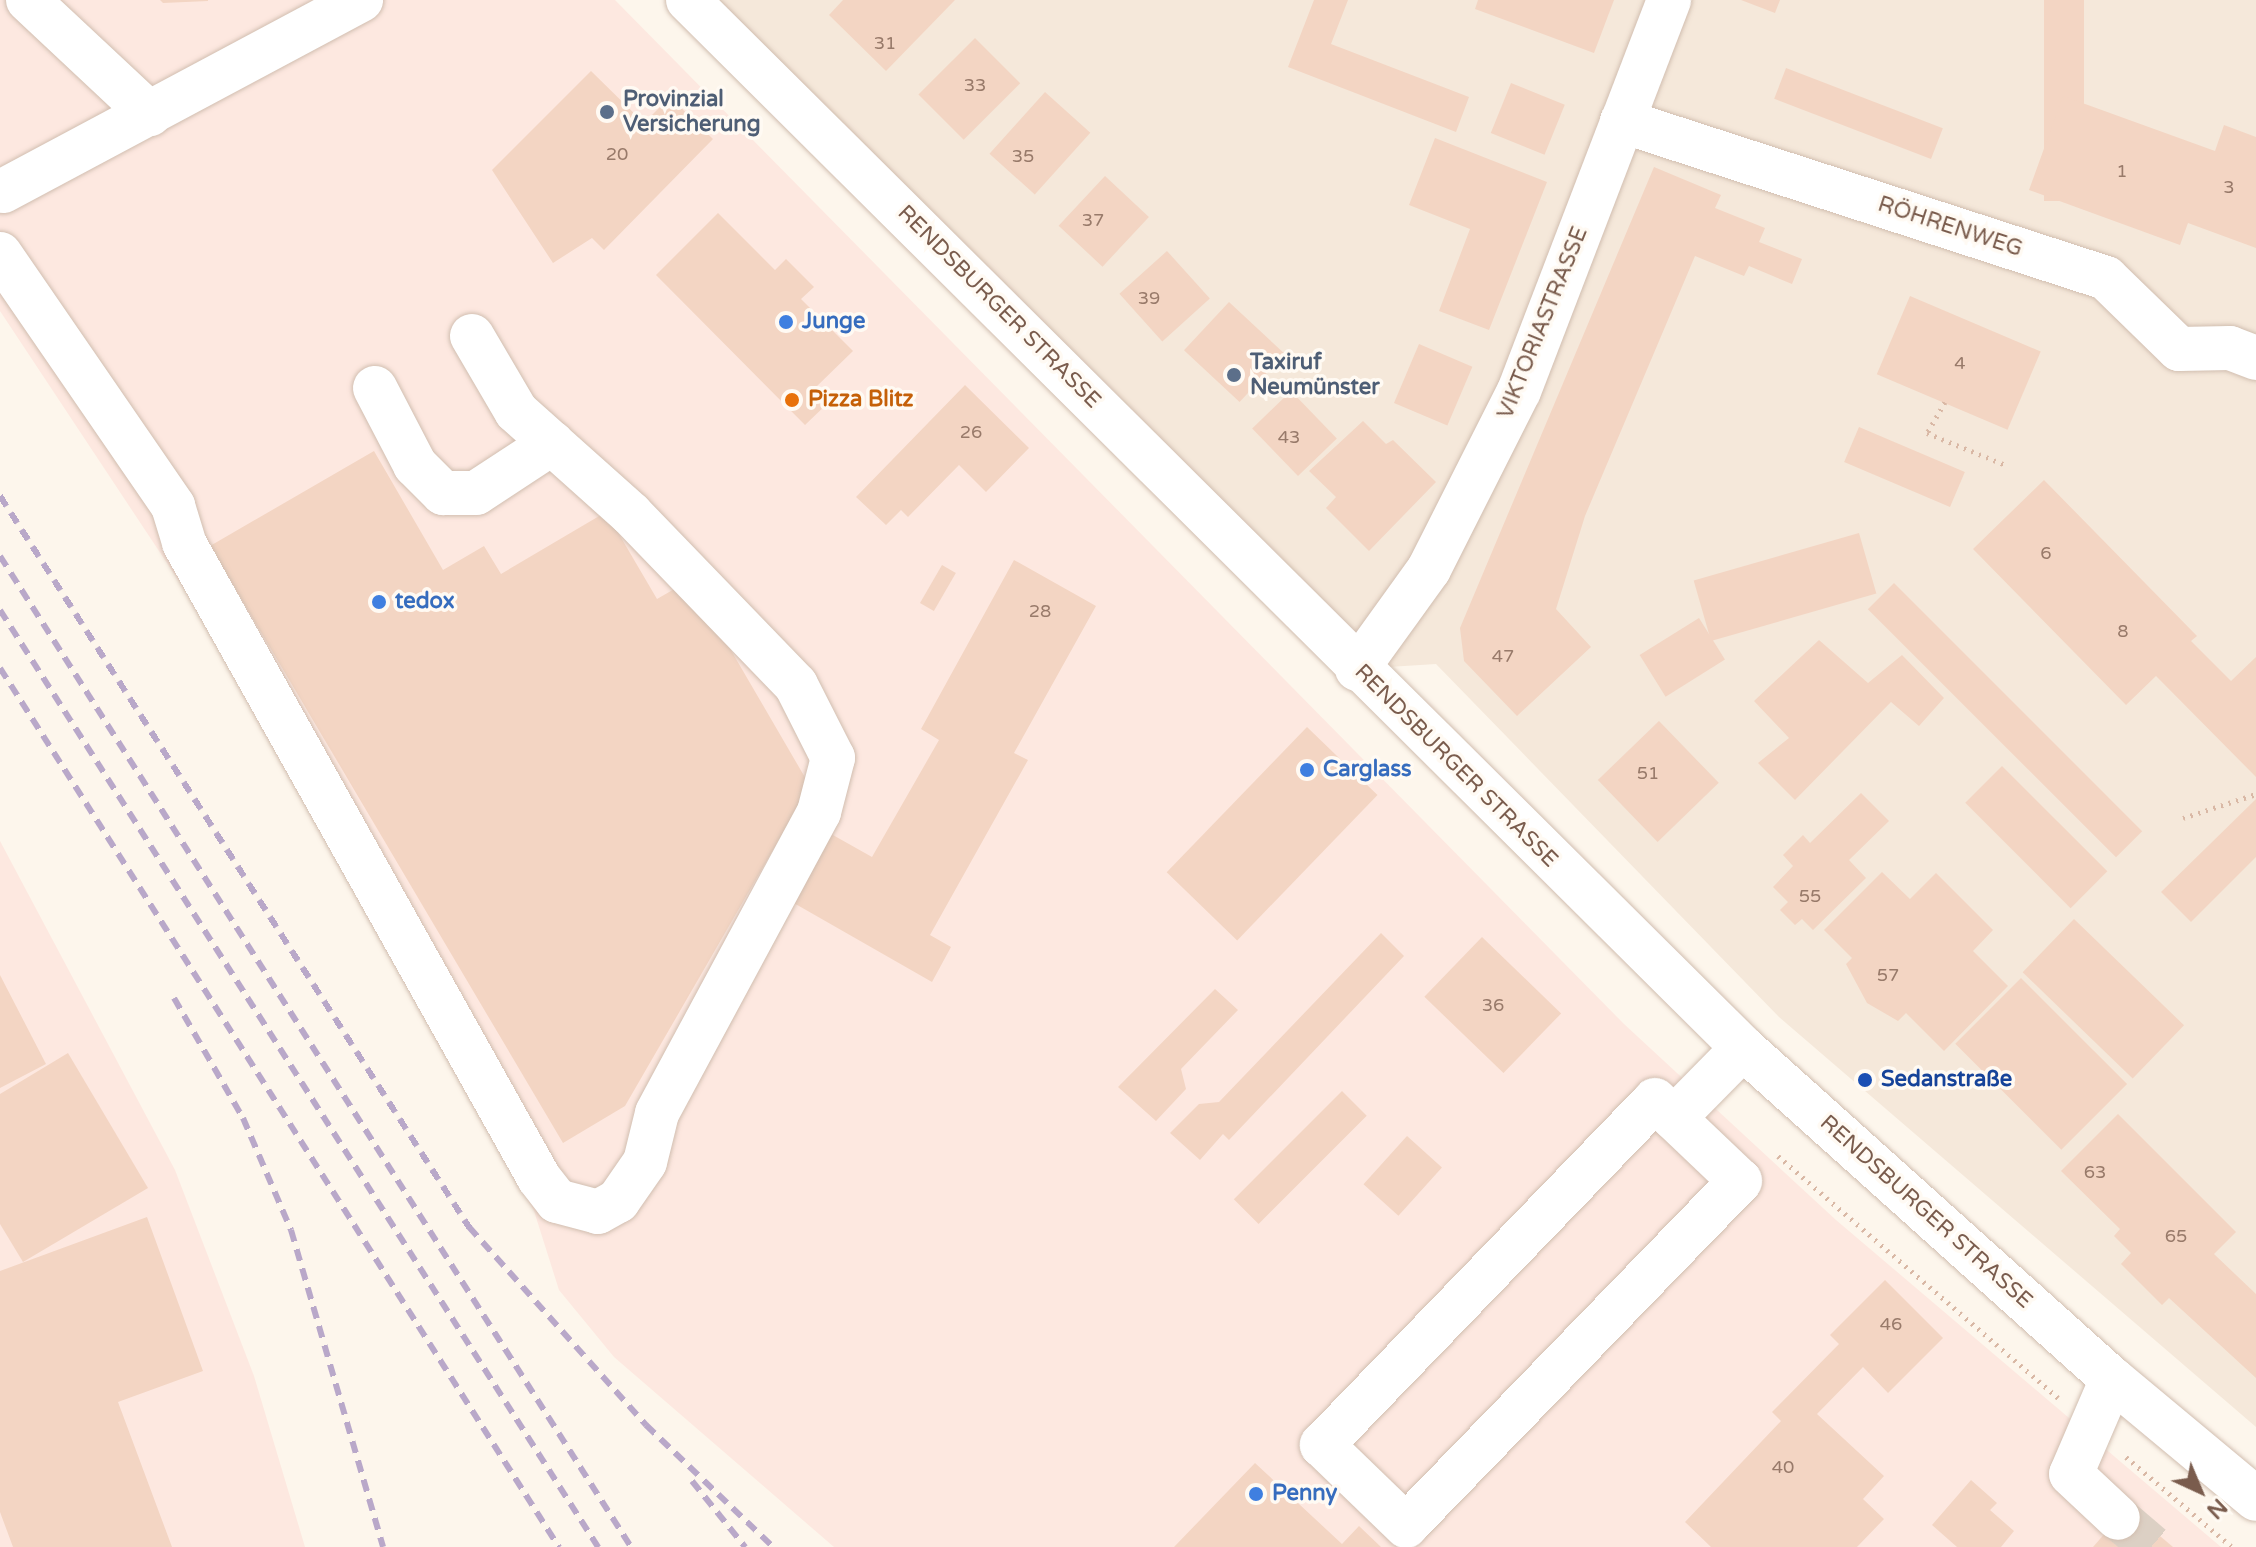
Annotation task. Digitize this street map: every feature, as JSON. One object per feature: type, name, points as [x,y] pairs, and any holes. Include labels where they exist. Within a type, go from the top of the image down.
[{"type":"street","points":[[28,0],[150,114]]},
{"type":"street","points":[[1,193],[361,0]]},
{"type":"street","name":"RENDSBURGER STRASSE","points":[[688,0],[1357,669],[1743,1048],[2112,1379],[2256,1499]]},
{"type":"street","name":"VIKTORIASTRASSE","points":[[1357,669],[1429,569],[1519,391],[1669,0]]},
{"type":"street","name":"RÖHRENWEG","points":[[1622,121],[2106,278],[2179,349],[2230,348],[2256,358]]},
{"type":"street","points":[[0,254],[173,506],[184,543],[539,1178],[557,1201],[598,1212],[618,1201],[645,1162],[657,1113],[819,812],[833,758],[796,685],[631,514],[516,411],[472,336]]},
{"type":"street","points":[[375,388],[415,465],[443,493],[476,493],[552,443]]},
{"type":"street","points":[[1674,1118],[1743,1048]]},
{"type":"street","points":[[1655,1100],[1674,1118],[1740,1181],[1406,1526],[1322,1445],[1655,1100]]},
{"type":"street","points":[[2112,1379],[2071,1474],[2118,1518]]},
{"type":"path","points":[[1945,402],[1927,433],[2006,465]]},
{"type":"path","points":[[2183,818],[2256,794]]},
{"type":"path","points":[[1773,1150],[2232,1547]]},
{"type":"shaded area","points":[[0,0],[615,0],[1624,1024],[1836,1220],[2221,1547],[834,1547],[614,1357],[559,1290],[534,1211],[208,625],[0,311]]},
{"type":"shaded area","points":[[688,0],[2256,0],[2256,1427],[1779,1017],[1436,664],[1357,669]]},
{"type":"shaded area","points":[[0,841],[175,1170],[254,1376],[305,1547],[0,1547]]},
{"type":"building","points":[[160,0],[208,0],[208,1],[163,3]]},
{"type":"building","points":[[843,0],[955,0],[886,71],[829,15]]},
{"type":"building","points":[[1314,0],[1348,0],[1331,44],[1469,97],[1456,132],[1288,67]]},
{"type":"building","points":[[1478,0],[1614,0],[1594,53],[1475,9]]},
{"type":"building","points":[[1741,0],[1780,0],[1775,13]]},
{"type":"building","points":[[2044,0],[2084,0],[2084,201],[2044,201]]},
{"type":"building","points":[[975,38],[1020,83],[964,140],[918,95]]},
{"type":"building","points":[[1786,68],[1943,128],[1931,159],[1774,99]]},
{"type":"building","points":[[591,71],[644,123],[670,97],[713,139],[604,250],[592,238],[553,263],[492,170]]},
{"type":"building","points":[[1511,83],[1565,105],[1545,155],[1491,133]]},
{"type":"building","points":[[1045,92],[1090,133],[1035,194],[989,154]]},
{"type":"building","points":[[2063,96],[2215,151],[2224,125],[2256,137],[2256,248],[2188,223],[2180,245],[2029,190]]},
{"type":"building","points":[[1435,138],[1547,182],[1489,330],[1439,311],[1470,229],[1409,205]]},
{"type":"building","points":[[1654,167],[1721,195],[1715,208],[1765,228],[1759,242],[1802,259],[1792,284],[1749,266],[1744,276],[1695,256],[1585,516],[1556,609],[1591,647],[1517,716],[1464,661],[1460,628]]},
{"type":"building","points":[[1105,176],[1149,217],[1103,267],[1059,226]]},
{"type":"building","points":[[718,213],[775,270],[786,259],[814,287],[801,299],[853,351],[815,388],[829,402],[805,425],[656,275]]},
{"type":"building","points":[[1167,251],[1210,299],[1162,341],[1119,294]]},
{"type":"building","points":[[1910,296],[2041,351],[2007,430],[1877,374]]},
{"type":"building","points":[[1229,302],[1285,354],[1240,402],[1184,350]]},
{"type":"building","points":[[1419,344],[1472,367],[1447,426],[1394,403]]},
{"type":"building","points":[[965,385],[1029,448],[986,492],[959,465],[908,517],[901,510],[886,525],[856,497]]},
{"type":"building","points":[[1291,391],[1337,438],[1298,476],[1252,429]]},
{"type":"building","points":[[1363,421],[1386,444],[1393,440],[1436,482],[1369,551],[1326,508],[1336,497],[1309,471]]},
{"type":"building","points":[[1859,427],[1965,472],[1950,507],[1844,462]]},
{"type":"building","points":[[374,451],[443,570],[484,546],[501,574],[606,512],[657,599],[690,580],[810,786],[625,1106],[563,1143],[210,546]]},
{"type":"building","points":[[2044,480],[2197,636],[2191,641],[2231,681],[2256,657],[2256,777],[2156,676],[2126,705],[1973,549]]},
{"type":"building","points":[[1859,533],[1876,594],[1711,641],[1694,580]]},
{"type":"building","points":[[1014,560],[1096,606],[1014,753],[1028,760],[930,935],[951,947],[932,982],[785,898],[824,830],[872,857],[939,740],[921,729]]},
{"type":"building","points":[[942,565],[956,573],[934,611],[920,603]]},
{"type":"building","points":[[1894,583],[2142,831],[2116,857],[1868,609]]},
{"type":"building","points":[[1699,618],[1725,660],[1666,697],[1640,655]]},
{"type":"building","points":[[1819,640],[1868,683],[1902,655],[1944,698],[1919,726],[1891,702],[1795,800],[1758,763],[1789,738],[1754,701]]},
{"type":"building","points":[[1659,721],[1719,783],[1658,842],[1598,780]]},
{"type":"building","points":[[1307,727],[1377,795],[1237,940],[1167,872]]},
{"type":"building","points":[[2002,766],[2107,871],[2071,908],[1965,803]]},
{"type":"building","points":[[1861,793],[1889,821],[1849,860],[1866,878],[1813,930],[1802,919],[1795,925],[1780,910],[1788,902],[1773,887],[1793,866],[1783,855],[1803,835],[1810,843]]},
{"type":"building","points":[[2256,799],[2256,857],[2191,922],[2161,892]]},
{"type":"building","points":[[1882,872],[1910,899],[1936,873],[1993,930],[1973,951],[2008,986],[1944,1051],[1906,1013],[1898,1021],[1867,1003],[1846,964],[1852,958],[1824,930]]},
{"type":"building","points":[[2074,919],[2184,1025],[2133,1079],[2023,972]]},
{"type":"building","points":[[1381,933],[1404,956],[1229,1140],[1223,1134],[1200,1160],[1170,1133],[1199,1104],[1219,1102]]},
{"type":"building","points":[[1482,937],[1561,1013],[1503,1073],[1424,997]]},
{"type":"building","points":[[0,975],[46,1064],[0,1088]]},
{"type":"building","points":[[2021,978],[2127,1084],[2061,1150],[1955,1044]]},
{"type":"building","points":[[1215,989],[1238,1010],[1181,1069],[1186,1089],[1156,1121],[1118,1087]]},
{"type":"building","points":[[68,1053],[148,1188],[23,1262],[0,1224],[0,1094]]},
{"type":"building","points":[[1342,1091],[1367,1116],[1259,1224],[1234,1199]]},
{"type":"building","points":[[2118,1114],[2236,1232],[2214,1254],[2256,1294],[2256,1378],[2169,1298],[2162,1305],[2121,1264],[2131,1253],[2114,1236],[2120,1229],[2061,1171]]},
{"type":"building","points":[[1407,1136],[1442,1167],[1398,1216],[1364,1184]]},
{"type":"building","points":[[147,1217],[203,1371],[118,1402],[172,1547],[13,1547],[0,1512],[0,1271]]},
{"type":"building","points":[[1885,1280],[1943,1338],[1888,1393],[1863,1367],[1817,1414],[1884,1476],[1863,1499],[1884,1519],[1857,1547],[1711,1547],[1685,1522],[1781,1421],[1772,1412],[1839,1344],[1830,1335]]},
{"type":"building","name":"Penny","points":[[1255,1463],[1342,1544],[1359,1526],[1381,1547],[1174,1547]]},
{"type":"building","points":[[1971,1480],[1997,1503],[1990,1510],[2014,1531],[2001,1547],[1957,1547],[1932,1525]]},
{"type":"building","points":[[2127,1508],[2173,1547],[2093,1547]]},
{"type":"tunnel","points":[[2118,1518],[2152,1547]]},
{"type":"railway","points":[[0,496],[469,1227],[646,1425],[773,1547]]},
{"type":"railway","points":[[0,556],[631,1547]]},
{"type":"railway","points":[[0,610],[598,1547]]},
{"type":"railway","points":[[0,668],[559,1547]]},
{"type":"railway","points":[[174,998],[243,1118],[291,1230],[383,1547]]},
{"type":"railway","points":[[692,1481],[745,1547]]},
{"type":"place","name":"Provinzial Versicherung","points":[[607,112]]},
{"type":"place","name":"Junge","points":[[786,322]]},
{"type":"place","name":"Taxiruf Neumünster","points":[[1234,375]]},
{"type":"place","name":"Pizza Blitz","points":[[792,400]]},
{"type":"place","name":"tedox","points":[[379,602]]},
{"type":"place","name":"Carglass","points":[[1307,770]]},
{"type":"place","name":"Sedanstraße","points":[[1865,1080]]},
{"type":"place","name":"Penny","points":[[1256,1494]]}]
